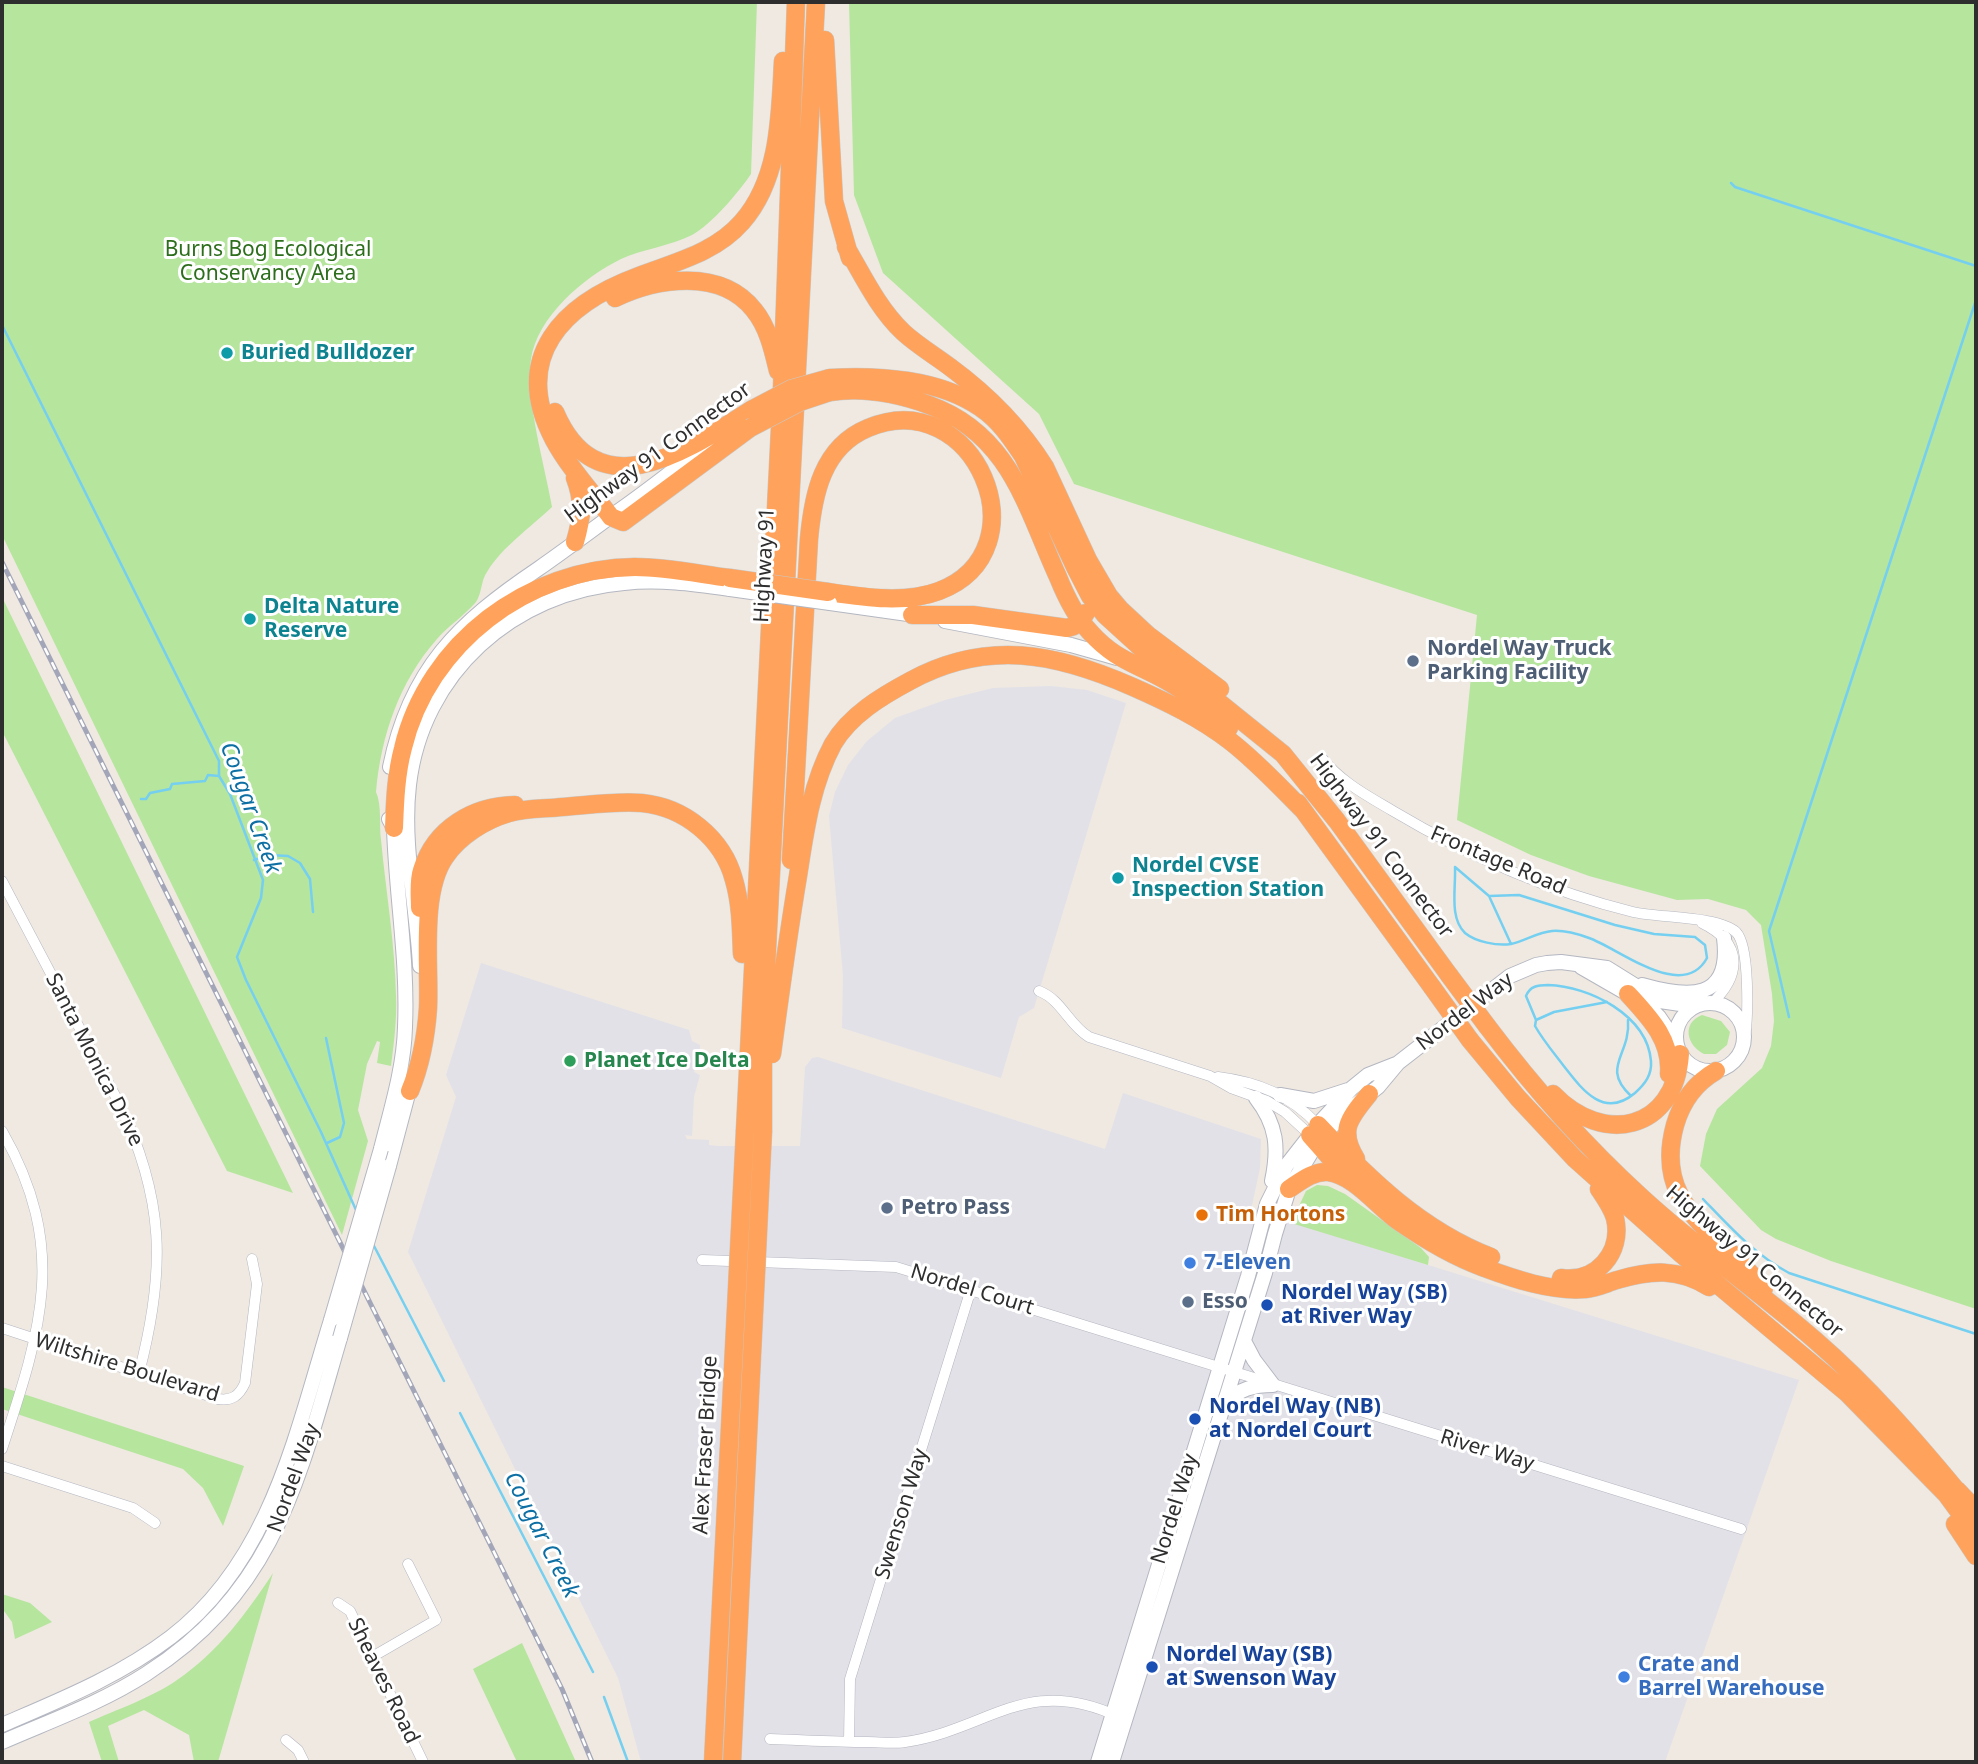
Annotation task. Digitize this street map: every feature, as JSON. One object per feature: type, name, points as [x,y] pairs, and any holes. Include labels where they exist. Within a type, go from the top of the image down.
[{"type":"highway","points":[[751,419],[623,522],[611,517],[568,462],[547,425],[539,400],[538,374],[550,338],[567,316],[581,304],[618,284],[717,244],[750,211],[767,182],[776,146],[787,2]]},
{"type":"highway","name":"Highway 91","points":[[745,1130],[782,388],[796,2]]},
{"type":"highway","name":"Highway 91","points":[[763,1131],[763,1027],[816,2]]},
{"type":"highway","points":[[822,2],[832,181],[837,218],[859,285],[884,325],[911,351],[971,396],[983,409]]},
{"type":"highway","points":[[846,247],[893,321],[915,342],[992,400],[1027,440],[1045,467],[1099,581],[1120,610],[1254,717],[1271,733],[1283,754]]},
{"type":"highway","points":[[751,419],[657,462],[638,467],[611,465],[583,452],[562,429],[550,395],[552,363],[556,350],[574,325],[605,303],[626,293],[651,285],[706,281],[735,293],[755,312],[768,336],[782,388]]},
{"type":"highway","name":"Highway 91 Connector","points":[[751,419],[791,390],[869,377],[912,382],[963,398],[983,409],[1001,426],[1023,456],[1090,596],[1105,615],[1131,641],[1235,715],[1283,754],[1338,821],[1487,1027],[1563,1120],[1640,1197],[1815,1340],[1875,1397],[1976,1512]]},
{"type":"highway","points":[[830,385],[846,390],[885,392],[918,401],[952,414],[988,443],[1010,469],[1024,495],[1066,595],[1081,621],[1119,659]]},
{"type":"highway","points":[[394,828],[397,775],[416,709],[447,658],[488,618],[527,592],[572,576],[635,567],[669,569],[730,584],[829,597],[919,596],[949,586],[967,573],[988,539],[992,508],[990,493],[978,465],[960,442],[941,430],[918,422],[893,421],[872,426],[854,435],[836,452],[823,471],[812,508],[809,539],[785,950]]},
{"type":"highway","points":[[568,462],[582,500],[582,515],[575,542]]},
{"type":"highway","points":[[912,615],[973,615],[1067,628],[1081,621],[1090,596]]},
{"type":"highway","points":[[763,1131],[785,950],[814,791],[835,740],[865,709],[917,677],[950,663],[994,655],[1025,654],[1097,671],[1170,704],[1210,726],[1253,761],[1303,810]]},
{"type":"highway","name":"Highway 91 Connector","points":[[1119,659],[1169,682],[1212,713],[1273,768],[1470,1040],[1518,1098],[1575,1158],[1634,1213],[1847,1393],[1915,1462]]},
{"type":"highway","points":[[410,1091],[426,1036],[430,904],[435,874],[445,856],[457,843],[487,822],[511,812],[620,802],[645,803],[684,815],[699,826],[724,856],[734,877],[741,926],[741,1024],[745,1107]]},
{"type":"highway","points":[[419,943],[422,927],[421,871],[446,831],[466,816],[498,805],[530,804],[544,809]]},
{"type":"highway","points":[[1631,989],[1657,1028],[1670,1062],[1664,1093],[1640,1119]]},
{"type":"highway","points":[[1487,1027],[1572,1111],[1605,1124],[1625,1124],[1655,1113],[1669,1097],[1677,1080],[1678,1048]]},
{"type":"highway","points":[[1716,1071],[1694,1088],[1678,1117],[1670,1150],[1675,1189],[1698,1221],[1815,1340]]},
{"type":"highway","points":[[1359,1178],[1346,1134],[1361,1091]]},
{"type":"highway","name":"Alex Fraser Bridge","points":[[713,1762],[745,1130]]},
{"type":"highway","name":"Alex Fraser Bridge","points":[[732,1762],[763,1131]]},
{"type":"highway","points":[[1317,1134],[1359,1178],[1387,1213],[1458,1256],[1496,1272],[1537,1284],[1578,1290],[1592,1289],[1635,1275],[1669,1272],[1699,1281],[1745,1308]]},
{"type":"highway","points":[[1289,1189],[1314,1174],[1327,1172],[1359,1178],[1418,1219],[1473,1250],[1529,1271],[1577,1279],[1592,1274],[1605,1263],[1615,1244],[1616,1225],[1605,1197],[1575,1158]]},
{"type":"highway","points":[[1915,1462],[1945,1494],[1976,1535]]},
{"type":"highway","points":[[1915,1462],[1976,1556]]},
{"type":"main road","name":"Highway 91 Connector","points":[[381,1149],[395,1092],[405,1028],[404,951],[394,828],[388,817],[395,743],[416,690],[434,659],[463,626],[510,587],[611,517]]},
{"type":"main road","points":[[410,1091],[421,1010],[419,943],[408,834],[409,787],[414,756],[423,729],[441,692],[458,666],[510,622],[544,603],[575,592],[621,583],[730,584]]},
{"type":"main road","name":"Highway 91 Connector","points":[[829,597],[1035,637],[1119,659]]},
{"type":"main road","points":[[1631,989],[1676,994],[1702,992],[1714,983],[1723,969],[1726,954],[1724,938]]},
{"type":"main road","name":"Nordel Way","points":[[1112,1762],[1119,1717],[1219,1368],[1268,1204],[1286,1166],[1317,1134],[1342,1115],[1361,1091],[1510,976],[1547,962],[1576,964],[1660,1001],[1694,1006]]},
{"type":"main road","name":"Nordel Way","points":[[1631,989],[1659,1017],[1678,1048]]},
{"type":"main road","points":[[1694,1006],[1723,1006],[1740,1023],[1745,1037],[1742,1048],[1733,1061],[1716,1071],[1699,1070],[1686,1061],[1678,1048],[1680,1025],[1694,1006]]},
{"type":"main road","name":"Nordel Way","points":[[2,1742],[107,1696],[146,1674],[184,1647],[226,1606],[256,1567],[283,1515],[296,1482],[410,1091]]},
{"type":"main road","points":[[1280,1095],[1314,1101],[1361,1091]]},
{"type":"main road","points":[[1255,1098],[1269,1117],[1276,1136],[1276,1163],[1268,1204]]},
{"type":"main road","name":"Nordel Way","points":[[1098,1762],[1119,1717],[1138,1685],[1289,1189],[1317,1134]]},
{"type":"main road","name":"Nordel Way","points":[[2,1725],[66,1698],[137,1660],[172,1637],[216,1595],[247,1551],[279,1486],[381,1149]]},
{"type":"main road","points":[[1244,1340],[1254,1360],[1273,1385]]},
{"type":"main road","points":[[1223,1404],[1232,1395],[1252,1385],[1273,1385]]},
{"type":"street","name":"Frontage Road","points":[[1321,757],[1336,775],[1353,788],[1433,834],[1487,861],[1544,884],[1614,907],[1659,917],[1724,925],[1740,938],[1745,963],[1745,1037]]},
{"type":"street","name":"Santa Monica Drive","points":[[2,881],[118,1101],[134,1135],[150,1181],[156,1235],[156,1286],[151,1323],[139,1373]]},
{"type":"street","name":"Frontage Road","points":[[1695,920],[1724,938]]},
{"type":"street","points":[[1711,1004],[1727,986],[1734,970],[1734,956],[1724,938]]},
{"type":"street","points":[[1039,991],[1055,1000],[1089,1037],[1210,1076],[1277,1106],[1317,1134]]},
{"type":"street","points":[[1210,1076],[1235,1080],[1280,1095],[1297,1104],[1317,1134]]},
{"type":"street","points":[[2,1131],[32,1197],[43,1253],[35,1339],[2,1449]]},
{"type":"street","name":"Wiltshire Boulevard","points":[[2,1328],[226,1400],[236,1396],[245,1383],[257,1284],[252,1259]]},
{"type":"street","name":"Nordel Court","points":[[702,1260],[896,1267],[1233,1372]]},
{"type":"street","name":"Swenson Way","points":[[849,1742],[850,1679],[971,1289]]},
{"type":"street","name":"River Way","points":[[1233,1372],[1741,1529]]},
{"type":"street","points":[[2,1466],[133,1508],[155,1523]]},
{"type":"street","points":[[372,1657],[436,1620],[408,1564]]},
{"type":"street","name":"Sheaves Road","points":[[338,1603],[350,1611],[423,1762]]},
{"type":"street","points":[[770,1739],[902,1743],[932,1737],[996,1712],[1046,1700],[1077,1702],[1119,1717]]},
{"type":"street","points":[[286,1740],[298,1750],[304,1762]]},
{"type":"shaded area","points":[[1051,686],[1087,690],[1126,703],[1034,1008],[1019,1017],[1001,1078],[842,1028],[843,976],[829,816],[835,792],[848,765],[867,741],[895,718],[945,700],[993,688]]},
{"type":"shaded area","points":[[481,963],[689,1030],[692,1041],[700,1045],[694,1072],[700,1075],[694,1097],[692,1136],[685,1135],[687,1139],[709,1140],[709,1145],[717,1146],[800,1146],[805,1067],[812,1058],[818,1057],[1105,1149],[1123,1093],[1261,1139],[1260,1168],[1251,1210],[1799,1380],[1665,1762],[641,1762],[618,1678],[408,1252],[456,1097],[446,1075]]},
{"type":"green space","name":"Burns Bog Ecological Conservancy Area","points":[[2,2],[757,2],[751,174],[724,208],[700,230],[684,239],[621,259],[592,276],[564,300],[542,328],[531,359],[531,393],[552,507],[493,563],[485,575],[476,602],[441,634],[424,656],[402,692],[387,730],[376,792],[394,957],[395,1031],[391,1066],[377,1063],[380,1042],[377,1041],[367,1064],[358,1110],[368,1141],[342,1235],[2,535]]},
{"type":"green space","points":[[849,2],[1976,2],[1976,1309],[1831,1261],[1776,1239],[1761,1230],[1700,1166],[1706,1134],[1717,1109],[1762,1068],[1771,1046],[1774,1021],[1772,994],[1761,925],[1746,910],[1708,899],[1677,900],[1589,876],[1531,855],[1457,820],[1477,615],[1074,484],[1039,414],[883,273],[854,195]]},
{"type":"green space","points":[[2,597],[293,1193],[227,1171],[2,731]]},
{"type":"green space","points":[[1702,1015],[1721,1021],[1730,1032],[1727,1045],[1716,1054],[1704,1054],[1690,1040],[1691,1023]]},
{"type":"green space","points":[[1317,1185],[1328,1186],[1345,1194],[1421,1248],[1429,1257],[1428,1265],[1291,1223],[1306,1191]]},
{"type":"green space","points":[[2,1387],[244,1466],[223,1526],[203,1488],[183,1469],[2,1409]]},
{"type":"green space","points":[[273,1573],[218,1762],[194,1762],[189,1735],[144,1710],[108,1726],[119,1762],[102,1762],[89,1722],[157,1692],[192,1669],[230,1631]]},
{"type":"green space","points":[[2,1594],[30,1603],[52,1622],[15,1639],[12,1622],[4,1611],[2,1612]]},
{"type":"green space","points":[[522,1643],[576,1762],[517,1762],[473,1669]]},
{"type":"waterway","points":[[1731,183],[1735,187],[1976,266]]},
{"type":"waterway","points":[[1789,1017],[1769,931],[1976,300]]},
{"type":"waterway","name":"Cougar Creek","points":[[2,325],[219,761],[219,776],[230,794],[263,880],[261,898],[237,957],[356,1210]]},
{"type":"waterway","points":[[141,799],[146,799],[150,793],[170,789],[172,784],[205,781],[208,775],[219,776]]},
{"type":"waterway","points":[[254,860],[269,855],[288,856],[300,863],[310,879],[313,912]]},
{"type":"waterway","points":[[1455,867],[1454,902],[1457,919],[1465,933],[1481,941],[1511,944],[1547,932],[1566,932],[1589,938],[1651,969],[1667,974],[1683,975],[1696,970],[1707,958],[1705,945],[1695,937],[1654,934],[1615,925],[1519,895],[1489,896]]},
{"type":"waterway","points":[[1455,867],[1489,896],[1511,944]]},
{"type":"waterway","points":[[1536,1020],[1526,996],[1532,988],[1544,985],[1564,987],[1598,997],[1613,1006],[1627,1017],[1639,1030],[1647,1045],[1651,1061],[1650,1071],[1645,1083],[1635,1093],[1613,1103],[1603,1102],[1585,1091],[1535,1026],[1536,1020],[1554,1012],[1607,1002]]},
{"type":"waterway","points":[[1628,1020],[1628,1032],[1617,1068],[1622,1086],[1631,1096]]},
{"type":"waterway","points":[[326,1038],[344,1123],[340,1137],[327,1143]]},
{"type":"waterway","points":[[1703,1199],[1754,1249],[1789,1273],[1976,1334]]},
{"type":"waterway","name":"Cougar Creek","points":[[373,1244],[444,1381]]},
{"type":"waterway","name":"Cougar Creek","points":[[460,1413],[593,1672]]},
{"type":"waterway","name":"Cougar Creek","points":[[604,1697],[628,1762]]},
{"type":"railway","points":[[2,562],[562,1689],[592,1762]]},
{"type":"place","name":"Buried Bulldozer","points":[[227,353]]},
{"type":"place","name":"Delta Nature Reserve","points":[[250,619]]},
{"type":"place","name":"Nordel Way Truck Parking Facility","points":[[1413,661]]},
{"type":"place","name":"Nordel CVSE Inspection Station","points":[[1118,878]]},
{"type":"place","name":"Planet Ice Delta","points":[[570,1061]]},
{"type":"place","name":"Petro Pass","points":[[887,1208]]},
{"type":"place","name":"Tim Hortons","points":[[1202,1215]]},
{"type":"place","name":"7-Eleven","points":[[1190,1263]]},
{"type":"place","name":"Esso","points":[[1188,1302]]},
{"type":"place","name":"Nordel Way (SB) at River Way","points":[[1267,1305]]},
{"type":"place","name":"Nordel Way (NB) at Nordel Court","points":[[1195,1419]]},
{"type":"place","name":"Nordel Way (SB) at Swenson Way","points":[[1152,1667]]},
{"type":"place","name":"Crate and Barrel Warehouse","points":[[1624,1677]]}]
